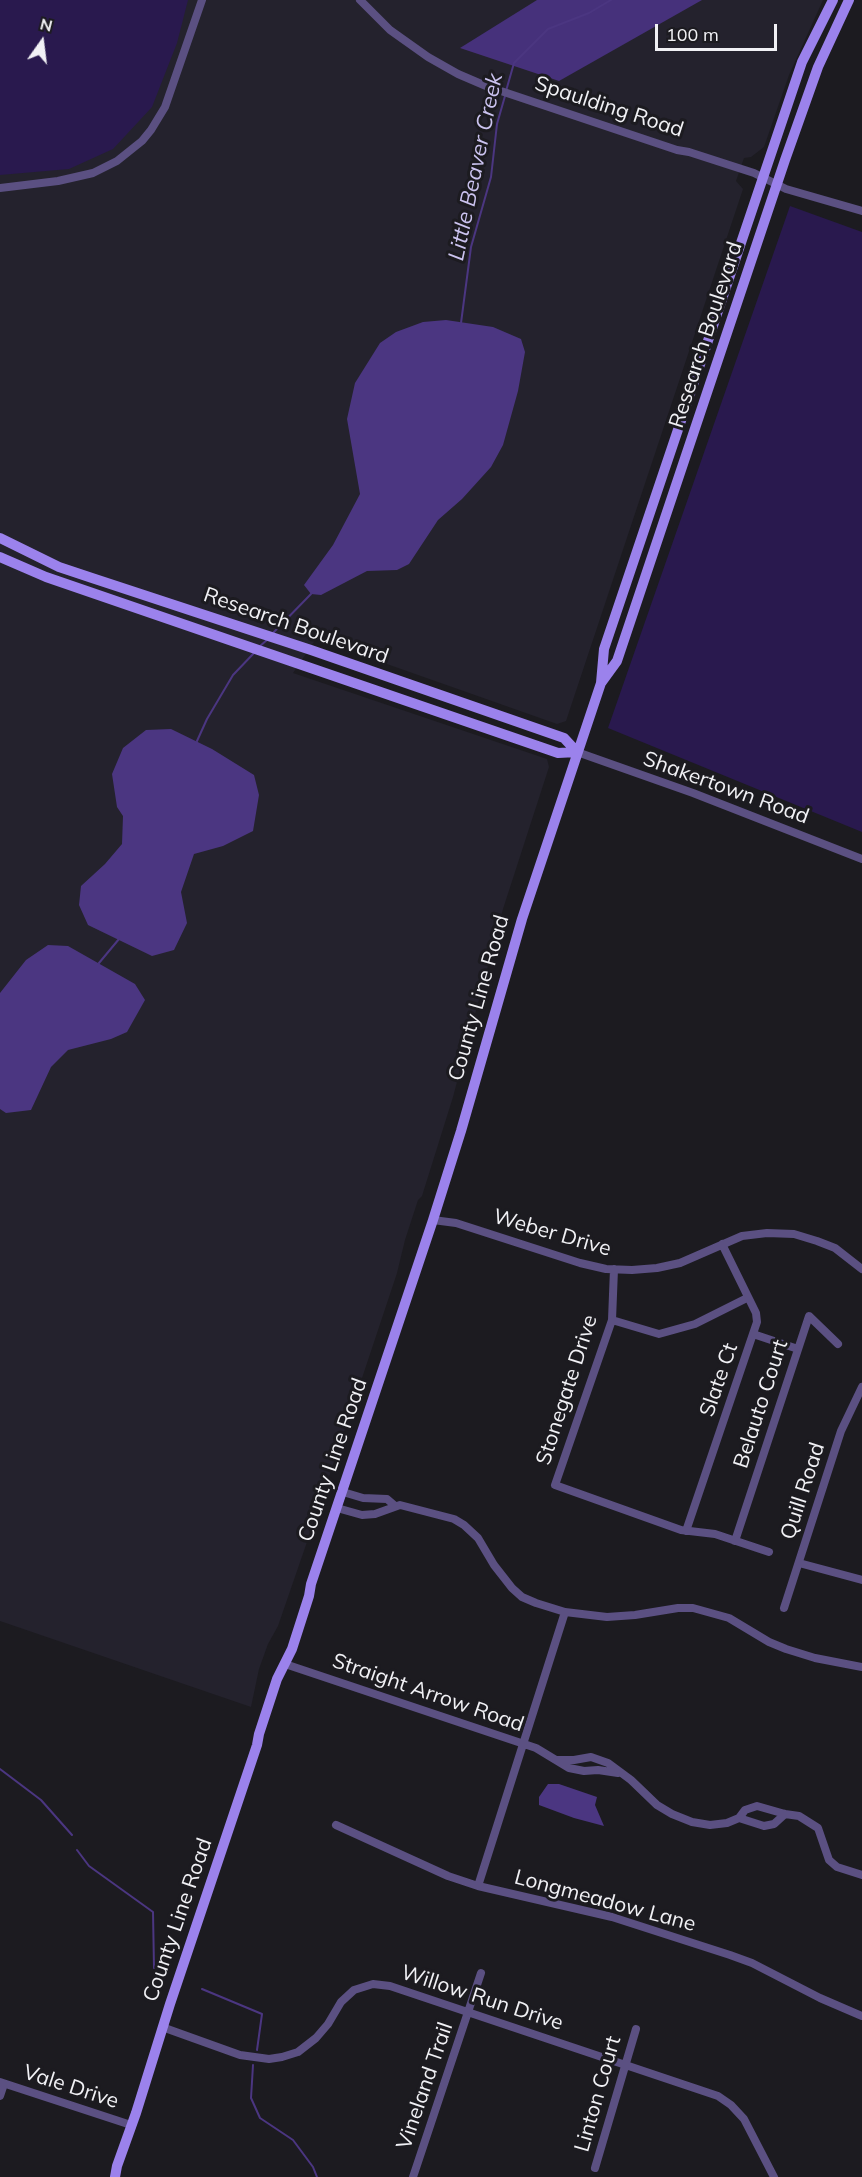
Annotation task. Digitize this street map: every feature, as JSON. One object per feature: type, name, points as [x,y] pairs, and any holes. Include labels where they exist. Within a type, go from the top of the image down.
[{"type":"main road","name":"Research Boulevard","points":[[577,752],[601,683],[604,650],[802,62],[833,0]]},
{"type":"main road","name":"Research Boulevard","points":[[601,683],[617,661],[818,67],[849,0]]},
{"type":"main road","points":[[663,477],[677,482]]},
{"type":"main road","name":"Research Boulevard","points":[[0,538],[59,567],[311,650],[564,738],[577,752]]},
{"type":"main road","name":"Research Boulevard","points":[[0,557],[46,577],[558,753],[577,752]]},
{"type":"main road","name":"County Line Road","points":[[115,2177],[162,2027],[257,1745],[262,1723],[292,1648],[311,1584],[433,1220],[522,919],[577,752]]},
{"type":"street","points":[[0,188],[58,181],[93,173],[117,161],[142,141],[165,107],[201,0]]},
{"type":"street","name":"Spaulding Road","points":[[360,0],[390,30],[428,57],[486,86],[862,211]]},
{"type":"street","name":"Shakertown Road","points":[[577,752],[693,793],[862,859]]},
{"type":"street","name":"Weber Drive","points":[[433,1220],[456,1223],[580,1263],[614,1269],[657,1268],[680,1263],[742,1236],[767,1233],[794,1234],[835,1248],[862,1269]]},
{"type":"street","name":"Slate Ct","points":[[686,1531],[757,1322],[756,1313],[722,1244]]},
{"type":"street","name":"Stonegate Drive","points":[[614,1269],[612,1320],[555,1485],[686,1531]]},
{"type":"street","points":[[612,1320],[660,1334],[695,1324],[747,1298]]},
{"type":"street","name":"Belauto Court","points":[[735,1540],[809,1316],[838,1344]]},
{"type":"street","points":[[753,1334],[798,1349]]},
{"type":"street","name":"Quill Road","points":[[784,1608],[842,1431],[862,1387]]},
{"type":"street","points":[[342,1492],[363,1498],[387,1498],[394,1505],[419,1509],[454,1519],[465,1525],[478,1538],[494,1565],[512,1588],[522,1597],[536,1603],[565,1611],[607,1617],[693,1608],[729,1618],[769,1642],[786,1649],[815,1658],[862,1667]]},
{"type":"street","points":[[337,1508],[362,1515],[387,1511],[394,1505]]},
{"type":"street","points":[[686,1531],[715,1534],[769,1552]]},
{"type":"street","points":[[799,1563],[862,1580]]},
{"type":"street","points":[[478,1886],[565,1611]]},
{"type":"street","name":"Straight Arrow Road","points":[[285,1664],[536,1748],[569,1768],[584,1772],[598,1770],[620,1773]]},
{"type":"street","points":[[558,1760],[591,1757],[608,1763],[631,1780],[657,1805],[672,1814],[710,1825],[727,1823],[739,1818],[745,1810],[757,1806],[799,1816],[818,1828],[829,1860],[837,1867],[862,1875]]},
{"type":"street","points":[[739,1818],[764,1826],[774,1824],[784,1814]]},
{"type":"street","name":"Longmeadow Lane","points":[[336,1825],[431,1870],[478,1886],[544,1899],[612,1917],[730,1955],[752,1963],[820,1998],[862,2016]]},
{"type":"street","name":"Vineland Trail","points":[[413,2177],[481,1973]]},
{"type":"street","name":"Willow Run Drive","points":[[162,2027],[240,2055],[269,2059],[291,2055],[310,2043],[321,2034],[341,2002],[354,1990],[367,1985],[390,1986],[709,2092],[731,2105],[744,2119],[774,2177]]},
{"type":"street","name":"Linton Court","points":[[595,2168],[636,2029]]},
{"type":"street","points":[[0,2096],[2,2083]]},
{"type":"street","name":"Vale Drive","points":[[2,2083],[131,2126]]},
{"type":"shaded area","points":[[0,0],[823,0],[789,75],[764,147],[751,157],[744,158],[736,181],[743,189],[566,721],[557,724],[316,639],[293,673],[547,759],[549,767],[503,909],[453,1097],[422,1196],[418,1200],[397,1273],[317,1513],[278,1626],[268,1644],[259,1669],[251,1707],[0,1621]]},
{"type":"shaded area","points":[[0,0],[188,0],[177,43],[152,107],[113,149],[69,169],[0,175]]},
{"type":"shaded area","points":[[537,0],[702,0],[559,81],[460,48]]},
{"type":"shaded area","points":[[790,206],[862,232],[862,832],[608,728]]},
{"type":"shaded area","points":[[446,320],[493,327],[521,339],[525,352],[518,391],[503,445],[491,467],[462,499],[438,520],[409,564],[397,570],[367,571],[321,595],[311,594],[304,585],[333,545],[360,494],[347,419],[355,383],[380,343],[396,332],[423,322]]},
{"type":"shaded area","points":[[171,729],[212,749],[254,775],[259,795],[253,831],[223,846],[194,854],[181,892],[187,923],[174,950],[152,956],[88,925],[79,905],[81,886],[105,864],[122,844],[123,816],[117,807],[112,774],[123,748],[146,730]]},
{"type":"shaded area","points":[[48,945],[68,946],[135,984],[145,1000],[127,1032],[111,1039],[68,1050],[51,1067],[31,1110],[6,1113],[0,1109],[0,993],[26,960]]},
{"type":"shaded area","points":[[548,1784],[559,1784],[597,1797],[595,1805],[604,1826],[539,1805],[539,1797]]},
{"type":"waterway","name":"Little Beaver Creek","points":[[506,91],[514,63],[548,29],[589,13],[611,0]]},
{"type":"waterway","name":"Little Beaver Creek","points":[[461,323],[471,247],[491,177],[497,124],[505,96]]},
{"type":"waterway","points":[[272,634],[311,594]]},
{"type":"waterway","points":[[259,647],[268,639]]},
{"type":"waterway","points":[[197,741],[233,675],[255,652]]},
{"type":"waterway","points":[[99,963],[119,939]]},
{"type":"waterway","points":[[0,1769],[41,1800],[72,1835]]},
{"type":"waterway","points":[[77,1850],[89,1866],[153,1912],[154,1968]]},
{"type":"waterway","points":[[202,1989],[262,2014],[257,2050]]},
{"type":"waterway","points":[[253,2065],[251,2098],[260,2118],[293,2140],[313,2167],[317,2177]]}]
